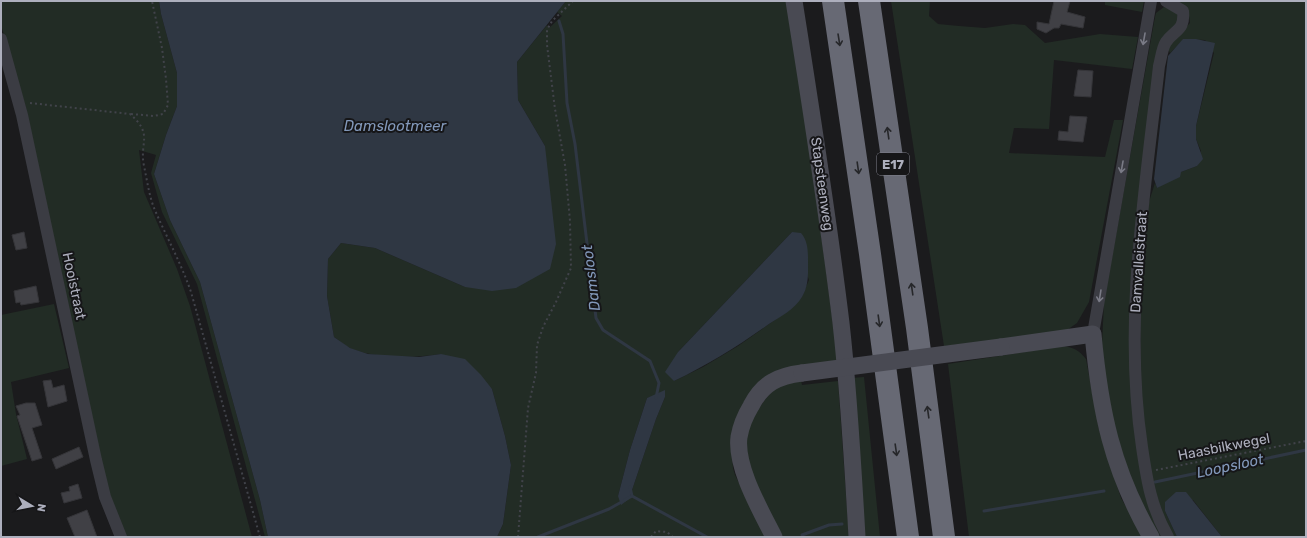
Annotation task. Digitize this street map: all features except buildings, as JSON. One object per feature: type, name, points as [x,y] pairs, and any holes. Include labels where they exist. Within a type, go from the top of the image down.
[{"type":"highway","name":"E17","points":[[833,1],[871,262],[906,533]]},
{"type":"highway","name":"E17","points":[[869,1],[917,328],[944,537]]},
{"type":"highway","points":[[941,506],[952,537]]},
{"type":"street","name":"Stapsteenweg","points":[[794,1],[816,143],[841,324],[852,441],[857,537]]},
{"type":"street","name":"Damvalleistraat","points":[[1151,1],[1094,334],[1096,368],[1107,433],[1117,468],[1133,507],[1151,537]]},
{"type":"street","name":"Damvalleistraat","points":[[1166,1],[1183,11],[1184,21],[1179,30],[1166,42],[1159,66],[1136,281],[1134,354],[1135,393],[1150,497],[1168,537]]},
{"type":"street","name":"Hooistraat","points":[[1,39],[18,102],[96,460],[105,497],[121,537]]},
{"type":"street","points":[[774,537],[752,492],[742,466],[739,438],[744,419],[754,400],[768,385],[783,375],[1094,334]]},
{"type":"path","points":[[18,102],[154,116],[164,114],[168,105],[162,48],[152,1]]},
{"type":"path","points":[[518,537],[528,408],[536,372],[537,345],[543,327],[571,268],[570,221],[565,165],[555,109],[546,30],[552,21],[573,1]]},
{"type":"path","points":[[130,114],[139,122],[145,136],[142,157],[154,206],[183,270],[191,292],[260,537]]},
{"type":"path","name":"Haasbilkwegel","points":[[1146,472],[1306,440]]},
{"type":"path","points":[[651,537],[656,531],[666,532],[674,537]]},
{"type":"shaded area","points":[[1,1],[159,1],[161,14],[177,73],[177,106],[154,174],[170,220],[200,282],[260,500],[268,537],[265,537],[197,284],[162,212],[151,173],[156,155],[139,150],[144,192],[177,269],[190,306],[252,537],[125,537],[109,496],[26,108],[1,25]]},
{"type":"shaded area","points":[[566,1],[790,1],[838,361],[780,370],[731,442],[735,475],[766,537],[497,537],[503,524],[511,465],[505,436],[492,389],[441,354],[408,357],[373,355],[350,348],[334,337],[327,296],[328,259],[341,243],[375,248],[465,287],[545,146],[518,100],[517,62],[547,25],[549,28],[562,16],[557,12]],"holes":[[[792,232],[809,280],[801,298],[789,310],[738,346],[703,367],[674,381],[678,352]],[[657,395],[665,397],[629,499],[618,496],[630,450],[647,398]]]},
{"type":"shaded area","points":[[891,1],[930,1],[929,16],[938,24],[985,28],[1013,24],[1025,25],[1045,43],[1100,34],[1138,37],[1132,69],[1054,60],[1049,129],[1014,128],[1009,153],[1105,157],[1114,120],[1123,120],[1089,302],[1077,323],[1067,330],[1043,335],[944,346]]},
{"type":"shaded area","points":[[1105,1],[1144,1],[1142,12],[1105,5]]},
{"type":"shaded area","points":[[1176,1],[1306,1],[1306,537],[1222,537],[1193,500],[1165,511],[1177,537],[1172,537],[1155,503],[1141,418],[1140,286],[1147,208],[1155,183],[1157,188],[1181,172],[1197,166],[1201,151],[1196,139],[1196,126],[1214,53],[1205,40],[1184,39],[1170,53],[1167,46],[1190,23],[1189,15],[1186,10]]},
{"type":"shaded area","points":[[1164,7],[1177,11],[1179,23],[1168,34],[1141,205],[1137,435],[1165,537],[1157,537],[1140,506],[1109,413],[1102,345],[1104,302],[1155,17],[1156,13]]},
{"type":"shaded area","points":[[54,304],[69,368],[11,382],[16,414],[27,459],[1,466],[1,315]]},
{"type":"shaded area","points":[[1062,346],[1076,350],[1086,359],[1099,429],[1121,498],[1143,537],[969,537],[948,364]]},
{"type":"shaded area","points":[[864,377],[880,537],[862,537],[851,378]]},
{"type":"shaded area","points":[[801,380],[802,385],[838,381],[849,537],[782,537],[754,480],[749,464],[747,433],[751,419],[764,401],[777,388],[787,383]]},
{"type":"water","name":"Damslootmeer","points":[[159,1],[566,1],[517,62],[518,100],[545,146],[556,244],[550,269],[516,288],[492,291],[465,287],[375,248],[341,243],[328,259],[327,296],[334,337],[350,348],[368,354],[419,357],[441,354],[465,359],[492,389],[505,436],[511,465],[503,524],[497,537],[268,537],[260,500],[200,282],[170,220],[154,174],[177,106],[177,73],[161,14]]},
{"type":"water","points":[[1183,39],[1196,39],[1215,43],[1196,126],[1196,139],[1203,159],[1197,166],[1181,172],[1180,177],[1157,188],[1154,179],[1168,56]]},
{"type":"water","points":[[792,232],[801,233],[805,239],[808,250],[807,284],[799,301],[787,312],[711,362],[674,381],[665,372],[678,352]]},
{"type":"water","points":[[665,390],[665,397],[629,499],[621,505],[618,496],[630,450],[647,398]]},
{"type":"water","points":[[1176,492],[1186,492],[1222,537],[1177,537],[1165,511],[1165,502]]},
{"type":"waterway","name":"Damsloot","points":[[559,21],[563,34],[567,103],[575,144],[596,318],[603,330],[650,361],[659,383],[656,398]]},
{"type":"waterway","name":"Loopsloot","points":[[1155,482],[1306,450]]},
{"type":"waterway","name":"Damsloot","points":[[538,537],[609,509],[632,496],[630,487]]},
{"type":"waterway","name":"Loopsloot","points":[[984,511],[1104,491]]},
{"type":"waterway","name":"Loopsloot","points":[[632,496],[707,537]]},
{"type":"waterway","name":"Loopsloot","points":[[802,535],[829,525],[842,524]]}]
